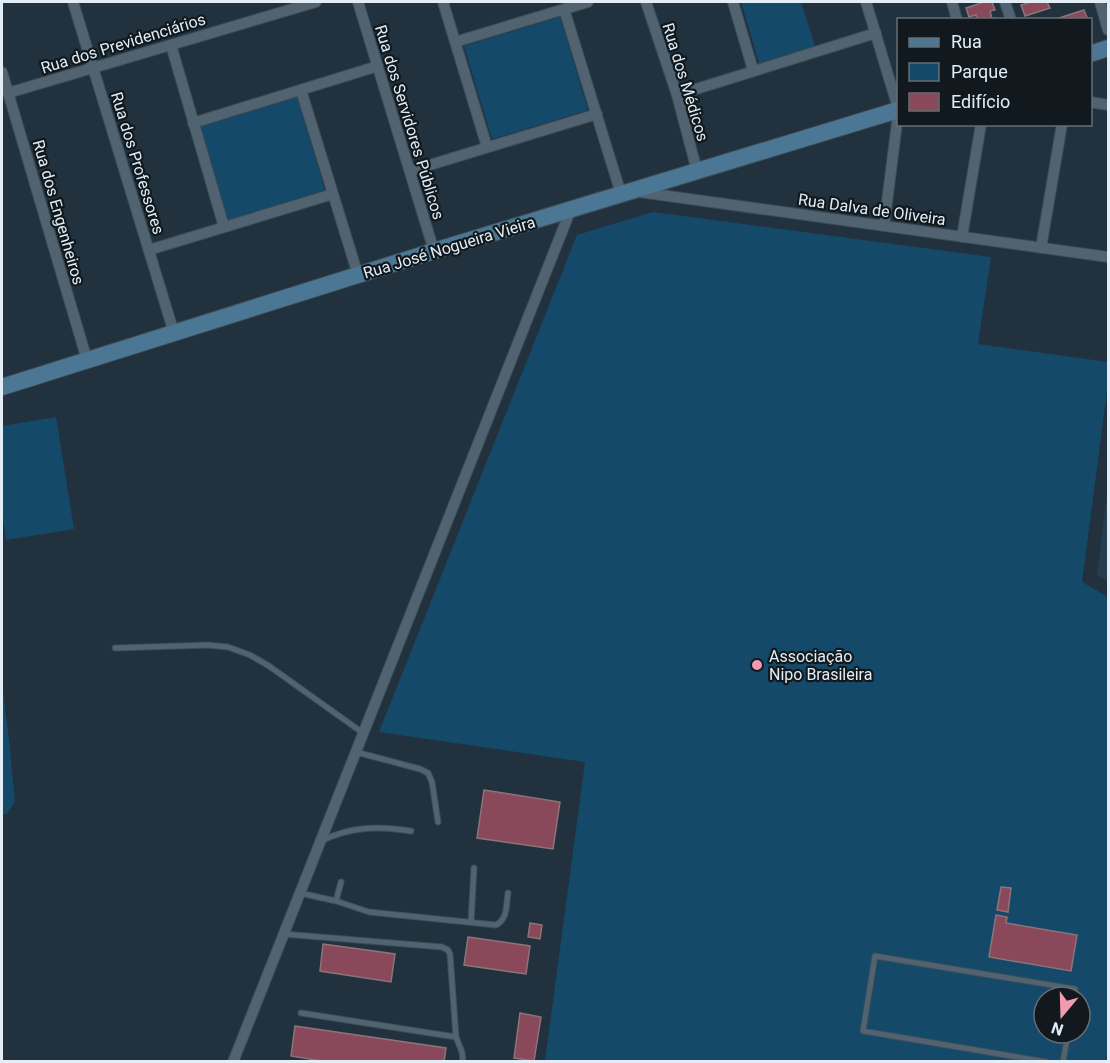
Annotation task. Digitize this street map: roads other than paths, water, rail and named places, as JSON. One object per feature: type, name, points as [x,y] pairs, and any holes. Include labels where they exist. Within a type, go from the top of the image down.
[{"type":"street","name":"Rua dos Professores","points":[[73,2],[174,333]]},
{"type":"street","points":[[274,2],[278,13]]},
{"type":"street","name":"Rua dos Previdenciários","points":[[8,93],[316,2]]},
{"type":"street","name":"Rua dos Servidores Públicos","points":[[358,2],[435,251]]},
{"type":"street","points":[[443,2],[487,147]]},
{"type":"street","points":[[455,42],[588,2]]},
{"type":"street","name":"Rua dos Médicos","points":[[646,2],[677,95],[697,171]]},
{"type":"street","points":[[733,2],[753,70]]},
{"type":"street","points":[[866,2],[897,107]]},
{"type":"street","points":[[952,2],[956,18]]},
{"type":"street","points":[[1005,2],[1010,18]]},
{"type":"street","points":[[1100,2],[1108,30]]},
{"type":"street","points":[[564,9],[597,114],[626,192]]},
{"type":"street","points":[[677,95],[876,33]]},
{"type":"street","points":[[171,45],[224,227]]},
{"type":"street","points":[[1092,53],[1108,48]]},
{"type":"street","points":[[193,123],[378,66]]},
{"type":"street","name":"Rua dos Engenheiros","points":[[2,72],[87,360]]},
{"type":"street","points":[[301,90],[358,275]]},
{"type":"street","points":[[1092,102],[1108,105]]},
{"type":"street","name":"Rua José Nogueira Vieira","points":[[2,387],[626,192],[897,111]]},
{"type":"street","points":[[410,171],[597,114]]},
{"type":"street","points":[[884,226],[897,119]]},
{"type":"street","points":[[962,237],[981,126]]},
{"type":"street","points":[[1041,248],[1062,126]]},
{"type":"street","name":"Rua Dalva de Oliveira","points":[[626,192],[1108,257]]},
{"type":"street","points":[[149,250],[333,194]]},
{"type":"street","points":[[233,1062],[571,209]]},
{"type":"lane","points":[[115,648],[208,645],[228,647],[250,655],[269,666],[363,733]]},
{"type":"lane","points":[[356,752],[420,768],[428,773],[432,782],[438,822]]},
{"type":"lane","points":[[320,841],[338,833],[358,829],[391,828],[411,831]]},
{"type":"lane","points":[[471,922],[474,868]]},
{"type":"lane","points":[[336,901],[341,882]]},
{"type":"lane","points":[[300,893],[336,901],[369,912],[496,925],[504,918],[508,893]]},
{"type":"lane","points":[[283,934],[442,947],[448,950],[456,1037],[463,1062]]},
{"type":"lane","points":[[1047,1062],[1015,1059],[862,1031],[875,956],[1056,985]]},
{"type":"lane","points":[[301,1013],[456,1037]]},
{"type":"lane","points":[[1063,1062],[1066,1045]]},
{"type":"place","name":"Associação Nipo Brasileira","points":[[757,665]]}]
